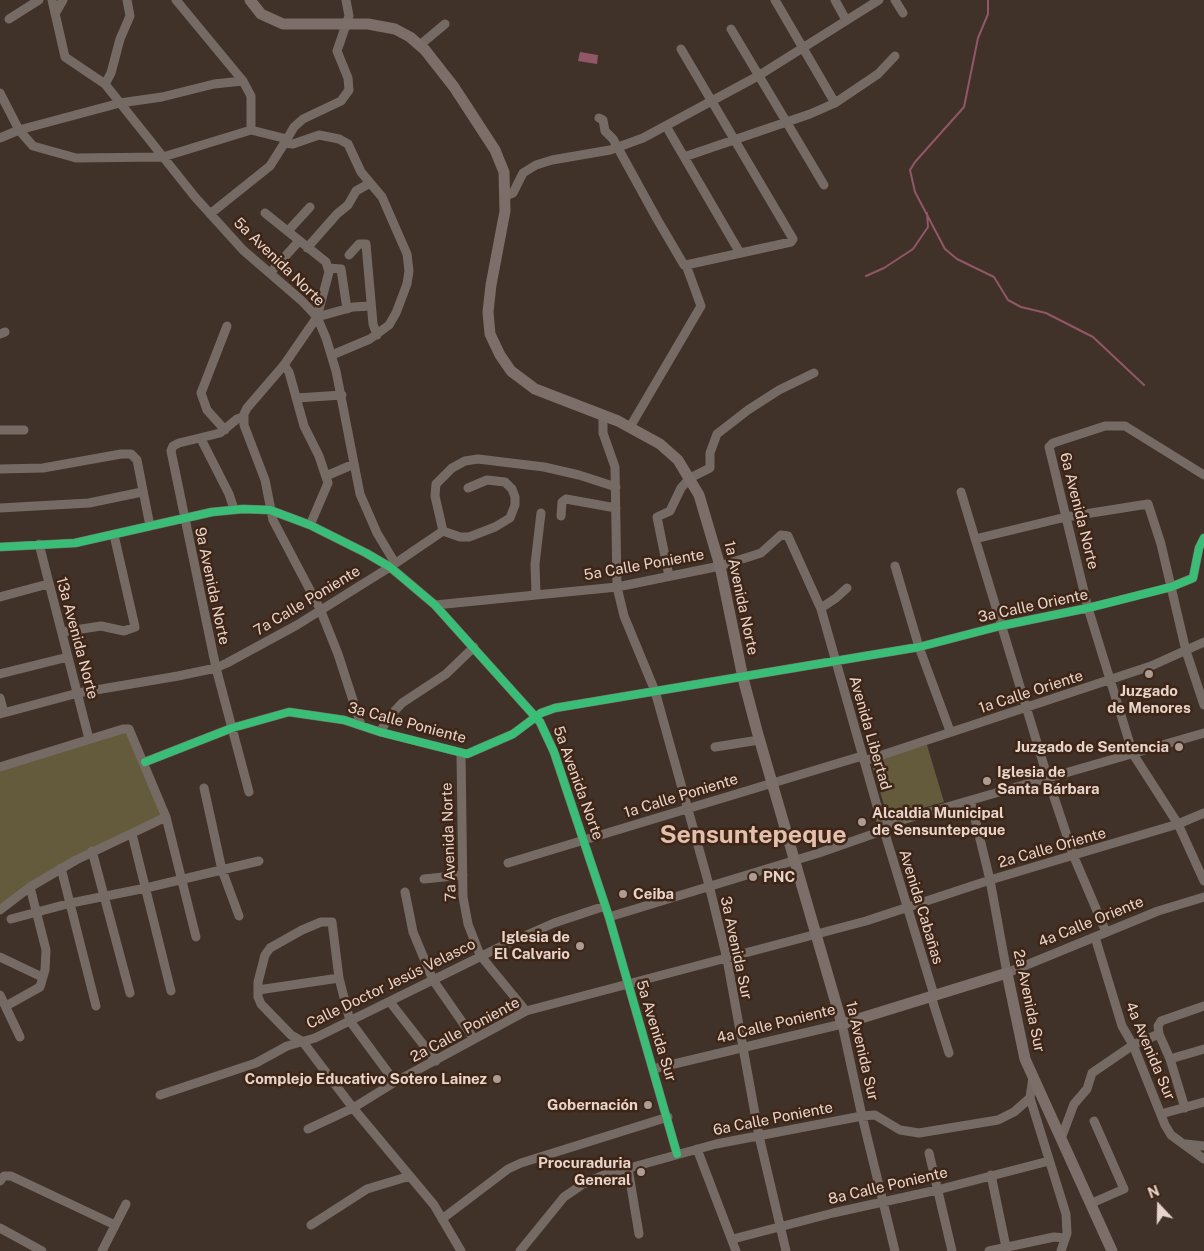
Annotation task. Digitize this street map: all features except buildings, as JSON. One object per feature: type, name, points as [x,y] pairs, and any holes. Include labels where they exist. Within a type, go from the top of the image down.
[{"type":"main road","name":"1a Avenida Norte","points":[[250,0],[261,14],[276,22],[291,25],[347,24],[387,27],[410,37],[420,45],[445,74],[495,150],[504,172],[505,196],[503,224],[488,304],[489,328],[495,346],[511,370],[528,385],[630,426],[652,439],[673,455],[690,478],[699,495],[712,536],[743,678],[771,783],[795,860]]},
{"type":"main road","name":"1a Avenida Sur","points":[[795,860],[842,1024]]},
{"type":"main road","name":"4a Calle Oriente","points":[[932,996],[1007,972]]},
{"type":"main road","name":"2a Avenida Sur","points":[[1007,972],[1026,1059],[1112,1251]]},
{"type":"main road","name":"4a Calle Poniente","points":[[842,1024],[932,996]]},
{"type":"street","points":[[9,19],[39,0]]},
{"type":"street","name":"5a Avenida Norte","points":[[52,0],[65,56],[105,84],[210,214],[242,250],[302,301],[317,317],[332,355],[342,395],[360,494],[369,518],[393,565],[435,605],[540,722],[554,752],[585,840],[609,917]]},
{"type":"street","points":[[55,14],[63,0]]},
{"type":"street","points":[[105,84],[111,73],[120,39],[130,16],[127,0]]},
{"type":"street","points":[[176,0],[243,81],[251,96],[252,130]]},
{"type":"street","points":[[210,214],[232,194],[264,172],[294,127],[303,119],[332,106],[347,95],[350,87],[348,78],[337,51],[339,41],[347,24],[349,10],[346,0]]},
{"type":"street","points":[[775,0],[835,103]]},
{"type":"street","points":[[835,0],[846,20]]},
{"type":"street","points":[[505,196],[512,193],[523,173],[536,164],[618,148],[666,126],[714,102],[758,76],[879,0]]},
{"type":"street","points":[[895,0],[903,13]]},
{"type":"street","points":[[420,45],[444,24]]},
{"type":"street","points":[[731,29],[824,185]]},
{"type":"street","points":[[681,49],[714,102],[793,239],[792,242],[686,265]]},
{"type":"street","points":[[684,157],[786,123],[835,103],[878,74],[895,56]]},
{"type":"street","points":[[0,138],[19,130],[120,103],[162,97],[214,84],[243,81]]},
{"type":"street","points":[[0,93],[19,130],[34,146],[76,158],[163,157],[252,130],[294,144],[319,135],[340,138],[348,144],[361,172],[382,197],[399,233],[409,266],[407,284],[396,313],[389,324],[377,335],[332,355]]},
{"type":"street","points":[[599,118],[604,120],[605,131],[613,138],[684,265],[686,265],[701,306],[630,426]]},
{"type":"street","points":[[666,126],[740,253]]},
{"type":"street","points":[[307,248],[337,214],[348,205],[356,191],[370,183]]},
{"type":"street","points":[[288,231],[310,207]]},
{"type":"street","points":[[265,212],[326,262],[329,268],[317,317],[284,365],[247,408],[244,417],[246,432],[265,480],[272,520],[320,609],[338,654],[361,725]]},
{"type":"street","points":[[270,273],[299,240]]},
{"type":"street","points":[[349,255],[360,244],[366,244],[371,306],[377,335]]},
{"type":"street","points":[[329,268],[341,269],[347,309]]},
{"type":"street","points":[[317,317],[347,309],[371,306]]},
{"type":"street","points":[[225,430],[207,410],[201,393],[227,326]]},
{"type":"street","points":[[284,365],[290,372],[304,426],[319,456],[326,476],[327,486],[310,525]]},
{"type":"street","points":[[669,576],[656,520],[657,517],[670,510],[690,478],[710,468],[710,452],[717,434],[748,410],[779,390],[814,373]]},
{"type":"street","points":[[297,398],[342,395]]},
{"type":"street","name":"3a Avenida Sur","points":[[603,414],[603,433],[615,467],[617,587],[624,616],[654,691],[685,808],[709,885],[727,959],[759,1136],[786,1251]]},
{"type":"street","points":[[234,509],[229,494],[201,439],[225,430],[237,419],[244,417]]},
{"type":"street","name":"6a Avenida Norte","points":[[1204,476],[1125,426],[1106,426],[1053,443],[1049,447],[1088,608],[1112,680],[1133,754],[1178,824],[1204,882]]},
{"type":"street","points":[[0,430],[24,430]]},
{"type":"street","name":"9a Avenida Norte","points":[[201,439],[179,443],[171,448],[183,517],[216,668],[249,792]]},
{"type":"street","points":[[0,469],[44,468],[128,453],[134,455],[137,460],[150,526]]},
{"type":"street","points":[[468,488],[487,480],[505,482],[512,489],[515,497],[515,505],[510,518],[496,527],[469,537],[460,537],[443,531],[435,496],[436,484],[448,471],[465,461],[478,459],[544,467],[579,475],[616,487]]},
{"type":"street","points":[[326,476],[354,464]]},
{"type":"street","points":[[0,508],[89,503],[142,492]]},
{"type":"street","points":[[961,492],[1000,626],[1048,779],[1074,856],[1106,932]]},
{"type":"street","points":[[561,516],[562,502],[566,499],[616,508]]},
{"type":"street","points":[[976,539],[1066,517],[1146,504],[1150,505],[1186,650],[1204,705]]},
{"type":"street","points":[[0,547],[75,543],[183,517],[234,509],[270,510],[310,525],[393,565]]},
{"type":"street","points":[[536,594],[536,564],[541,513]]},
{"type":"street","name":"7a Calle Poniente","points":[[2,714],[78,693],[216,668],[393,565],[443,531]]},
{"type":"street","points":[[62,632],[101,626],[124,631],[135,627],[114,535]]},
{"type":"street","name":"5a Calle Poniente","points":[[435,605],[617,587],[720,566],[761,553],[781,535],[788,536]]},
{"type":"street","name":"Avenida Libertad","points":[[788,536],[821,608],[883,826]]},
{"type":"street","name":"3a Calle Oriente","points":[[836,662],[919,647],[1000,626],[1088,608],[1171,587],[1193,578],[1199,548],[1204,538]]},
{"type":"street","name":"13a Avenida Norte","points":[[39,544],[89,739]]},
{"type":"street","points":[[895,566],[919,647],[950,731]]},
{"type":"street","points":[[0,597],[48,584]]},
{"type":"street","points":[[821,608],[847,588]]},
{"type":"street","name":"1a Calle Oriente","points":[[863,758],[1026,709],[1112,680],[1152,666],[1204,642]]},
{"type":"street","points":[[380,732],[389,716],[402,703],[446,674],[474,647]]},
{"type":"street","points":[[0,674],[68,656]]},
{"type":"street","name":"3a Calle Poniente","points":[[145,762],[232,728],[289,712],[361,725],[380,732],[460,753],[474,753],[496,743],[529,724],[536,717],[556,708],[836,662]]},
{"type":"street","points":[[0,698],[2,714]]},
{"type":"street","points":[[0,767],[122,729],[129,729],[145,762],[166,817],[196,937]]},
{"type":"street","points":[[609,917],[795,860],[876,833],[883,826],[1204,733]]},
{"type":"street","points":[[714,747],[759,740]]},
{"type":"street","name":"7a Avenida Norte","points":[[460,753],[463,897],[468,924],[481,956],[526,1011]]},
{"type":"street","name":"1a Calle Poniente","points":[[508,863],[685,808],[863,758]]},
{"type":"street","points":[[204,788],[222,870],[239,916]]},
{"type":"street","name":"2a Avenida Sur","points":[[971,802],[990,880],[1007,972]]},
{"type":"street","name":"2a Calle Oriente","points":[[907,909],[990,880],[1178,824],[1204,813]]},
{"type":"street","points":[[0,910],[30,887],[61,868],[92,851],[166,817]]},
{"type":"street","name":"Avenida Cabañas","points":[[883,826],[949,1053]]},
{"type":"street","points":[[132,834],[171,991]]},
{"type":"street","points":[[92,851],[130,993]]},
{"type":"street","points":[[11,919],[104,895],[146,888],[259,861]]},
{"type":"street","points":[[61,868],[96,1006]]},
{"type":"street","points":[[424,879],[462,875]]},
{"type":"street","points":[[6,1006],[40,987],[47,958],[30,887]]},
{"type":"street","points":[[405,892],[413,932],[433,980],[474,1040]]},
{"type":"street","name":"4a Calle Oriente","points":[[1007,972],[1158,911],[1204,897]]},
{"type":"street","name":"Calle Doctor Jesús Velasco","points":[[160,1096],[256,1063],[287,1046],[303,1042],[350,1021],[481,956],[554,923],[605,906]]},
{"type":"street","name":"2a Calle Poniente","points":[[308,1129],[353,1108],[395,1082],[526,1011],[727,959],[907,909]]},
{"type":"street","name":"5a Avenida Sur","points":[[609,917],[678,1154]]},
{"type":"street","points":[[395,1082],[350,1021],[339,978],[332,922],[321,922],[270,948],[264,960],[258,990],[261,1004],[291,1035],[303,1042],[353,1108],[410,1176],[442,1219],[461,1251]]},
{"type":"street","name":"4a Avenida Sur","points":[[1095,936],[1122,1026],[1134,1045],[1171,1135],[1204,1159]]},
{"type":"street","points":[[0,957],[42,977]]},
{"type":"street","points":[[258,990],[339,978]]},
{"type":"street","points":[[0,995],[20,1037]]},
{"type":"street","points":[[390,1002],[436,1061]]},
{"type":"street","points":[[1185,1108],[1170,1058],[1159,1034],[1158,1026],[1161,1021],[1204,1006]]},
{"type":"street","name":"4a Calle Poniente","points":[[653,1069],[842,1024]]},
{"type":"street","name":"1a Avenida Sur","points":[[842,1024],[881,1201],[895,1251]]},
{"type":"street","points":[[1062,1136],[1074,1104],[1087,1089],[1092,1074],[1134,1045],[1159,1034]]},
{"type":"street","points":[[1170,1058],[1204,1049]]},
{"type":"street","points":[[1033,1074],[1030,1098],[1066,1214],[1065,1238],[1061,1251]]},
{"type":"street","name":"6a Calle Poniente","points":[[520,1251],[568,1194],[593,1179],[628,1168],[697,1149],[862,1116],[875,1115],[900,1130],[919,1133],[998,1120],[1014,1112],[1030,1098]]},
{"type":"street","points":[[1162,1114],[1204,1102]]},
{"type":"street","points":[[442,1219],[508,1169],[521,1163],[668,1117]]},
{"type":"street","points":[[1092,1203],[1124,1189],[1094,1121]]},
{"type":"street","points":[[1184,1143],[1204,1146]]},
{"type":"street","points":[[697,1149],[736,1251]]},
{"type":"street","points":[[928,1153],[952,1251]]},
{"type":"street","name":"8a Calle Poniente","points":[[733,1240],[881,1201],[937,1190],[1049,1161]]},
{"type":"street","points":[[628,1168],[639,1234]]},
{"type":"street","points":[[991,1175],[1006,1247]]},
{"type":"street","points":[[0,1181],[4,1176],[11,1176],[115,1225]]},
{"type":"street","points":[[311,1224],[367,1189],[410,1176]]},
{"type":"street","points":[[102,1251],[126,1204]]},
{"type":"street","points":[[0,1228],[42,1251]]},
{"type":"street","points":[[989,1251],[1054,1237],[1065,1238]]},
{"type":"shaded area","points":[[580,52],[598,55],[597,64],[578,61]]},
{"type":"shaded area","points":[[127,728],[165,816],[107,845],[0,910],[0,769]]},
{"type":"shaded area","points":[[927,745],[944,802],[888,818],[871,762]]},
{"type":"waterway","points":[[988,0],[988,14],[978,38],[964,107],[910,170],[915,192],[945,249],[957,259],[994,277],[1008,300],[1021,307],[1046,313],[1093,337],[1144,385]]},
{"type":"waterway","points":[[866,276],[884,268],[913,249],[928,227],[927,213]]},
{"type":"cycle path","points":[[0,547],[75,543],[212,512],[243,509],[270,510],[310,525],[366,553],[390,567],[435,605],[540,722],[554,752],[609,917],[677,1154]]},
{"type":"cycle path","points":[[145,762],[232,728],[289,712],[344,720],[380,732],[467,754],[513,734],[541,713],[555,708],[919,647],[1000,626],[1088,608],[1171,587],[1193,578],[1199,548],[1204,538]]},
{"type":"place","name":"Juzgado de Menores","points":[[1149,674]]},
{"type":"place","name":"Juzgado de Sentencia","points":[[1179,747]]},
{"type":"place","name":"Iglesia de Santa Bárbara","points":[[987,781]]},
{"type":"place","name":"Alcaldia Municipal de Sensuntepeque","points":[[862,822]]},
{"type":"place","name":"PNC","points":[[753,877]]},
{"type":"place","name":"Ceiba","points":[[623,894]]},
{"type":"place","name":"Iglesia de El Calvario","points":[[580,946]]},
{"type":"place","name":"Complejo Educativo Sotero Lainez","points":[[497,1079]]},
{"type":"place","name":"Gobernación","points":[[648,1105]]},
{"type":"place","name":"Procuraduria General","points":[[641,1172]]},
{"type":"district","name":"Sensuntepeque","points":[[753,835]]}]
